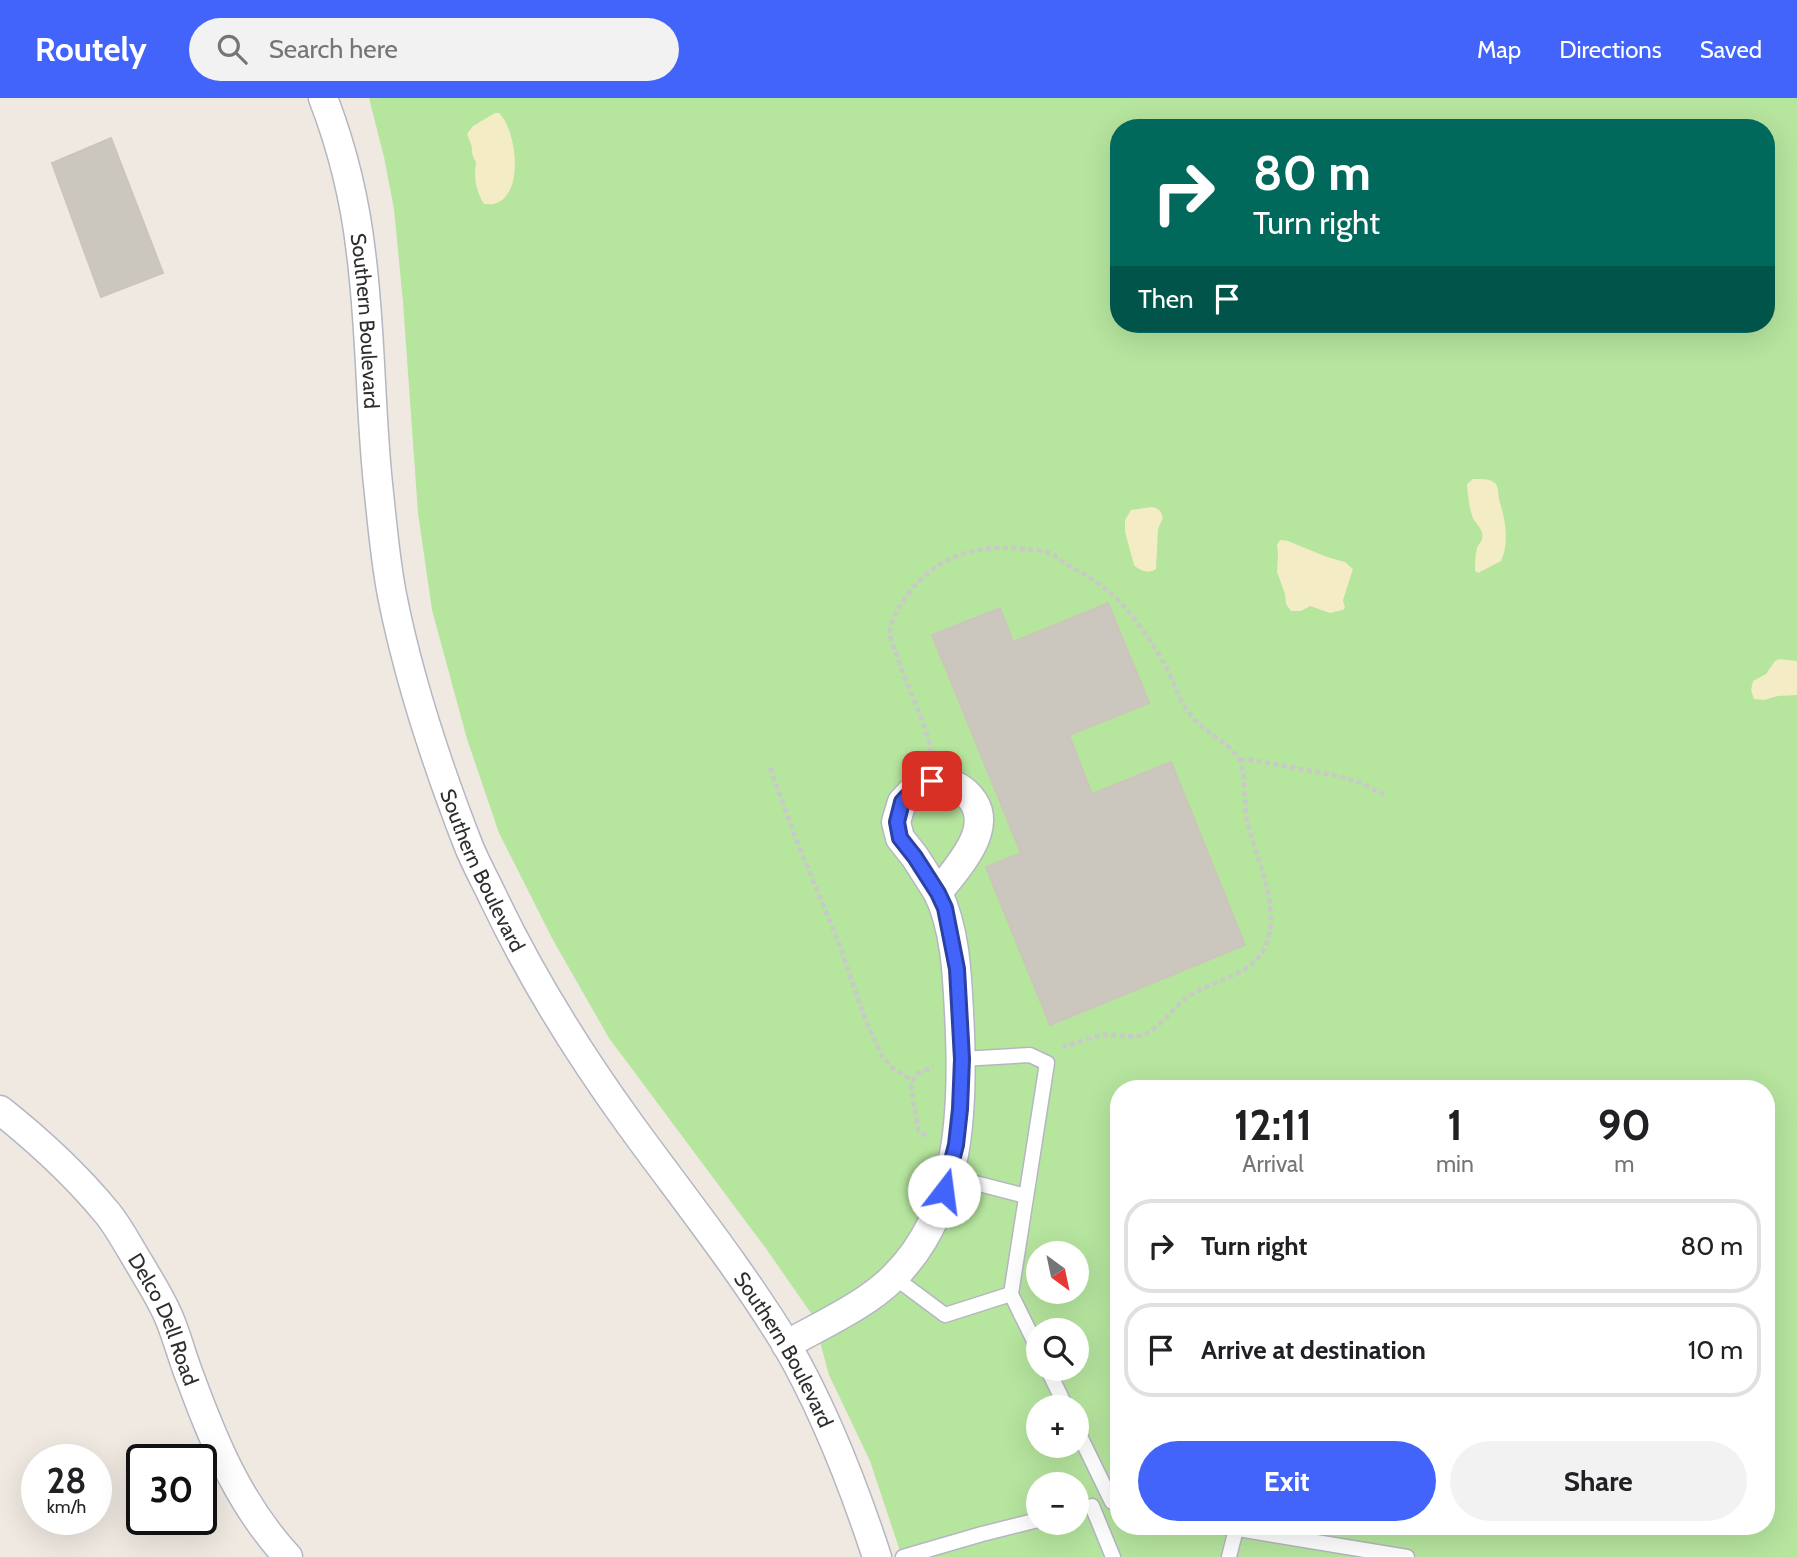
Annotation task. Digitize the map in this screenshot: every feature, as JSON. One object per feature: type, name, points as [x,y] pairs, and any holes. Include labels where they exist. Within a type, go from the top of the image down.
[{"type":"street","name":"Southern Boulevard","points":[[323,98],[333,124],[350,188],[361,253],[377,481],[391,592],[435,757],[471,851],[510,934],[555,1014],[626,1119],[726,1254],[786,1345],[830,1432],[856,1492],[877,1557]]},
{"type":"street","points":[[786,1345],[867,1299],[894,1277],[923,1241],[940,1207],[956,1145],[960,1109],[962,1059],[957,969],[945,908],[915,857],[900,838],[897,822],[902,802],[916,787],[934,781],[947,782],[962,789],[973,800],[979,814],[979,831],[972,845],[938,893]]},
{"type":"street","name":"Delco Dell Road","points":[[0,1111],[32,1136],[78,1180],[110,1216],[153,1285],[169,1318],[223,1461],[246,1503],[288,1557]]},
{"type":"lane","points":[[962,1059],[1030,1055],[1046,1063],[1011,1294],[1026,1325]]},
{"type":"lane","points":[[948,1176],[1026,1196]]},
{"type":"lane","points":[[894,1277],[945,1315],[1011,1294]]},
{"type":"lane","points":[[1089,1452],[1110,1492]]},
{"type":"lane","points":[[1089,1507],[1110,1502]]},
{"type":"lane","points":[[1092,1506],[1113,1557]]},
{"type":"lane","points":[[903,1557],[1026,1523]]},
{"type":"lane","points":[[1229,1557],[1234,1535]]},
{"type":"lane","points":[[1269,1535],[1373,1554],[1407,1557]]},
{"type":"path","points":[[934,781],[925,730],[902,674],[889,632],[897,610],[912,588],[927,573],[956,555],[978,550],[1018,548],[1054,555],[1103,586],[1149,638],[1192,717],[1228,746],[1239,760],[1243,772],[1247,820],[1264,875],[1270,906],[1270,923],[1262,953],[1242,970],[1187,997],[1143,1035],[1103,1035],[1052,1049]]},
{"type":"path","points":[[1239,760],[1338,776],[1361,783],[1387,796]]},
{"type":"path","points":[[770,768],[838,941],[865,1019],[881,1054],[891,1067],[912,1081]]},
{"type":"green space","points":[[369,98],[1797,98],[1797,1557],[902,1557],[870,1461],[829,1375],[813,1316],[609,1038],[553,940],[499,833],[467,739],[432,610],[418,513],[394,209]]},
{"type":"sand","points":[[499,113],[506,123],[511,136],[515,168],[507,195],[498,203],[484,204],[477,188],[476,162],[467,134],[473,126]]},
{"type":"sand","points":[[1473,479],[1493,481],[1496,485],[1506,530],[1501,561],[1478,573],[1475,571],[1475,557],[1482,535],[1473,518],[1467,484]]},
{"type":"sand","points":[[1151,507],[1159,510],[1163,518],[1158,529],[1156,569],[1148,572],[1134,565],[1125,532],[1125,520],[1131,510]]},
{"type":"sand","points":[[1280,540],[1345,562],[1353,569],[1343,600],[1343,610],[1330,613],[1310,606],[1301,611],[1291,611],[1286,604],[1277,572],[1277,545]]},
{"type":"sand","points":[[1779,659],[1797,661],[1797,695],[1754,699],[1751,690],[1753,681],[1766,674]]},
{"type":"building","points":[[111,138],[163,273],[101,297],[52,163]]},
{"type":"building","points":[[1108,603],[1149,703],[1069,735],[1092,794],[1171,762],[1245,945],[1050,1025],[986,867],[1021,853],[932,635],[1000,608],[1013,642]]},
{"type":"route","points":[[932,781],[916,787],[902,802],[897,822],[900,838],[915,857],[945,908],[957,969],[962,1059],[960,1109],[956,1145],[944,1191]]}]
